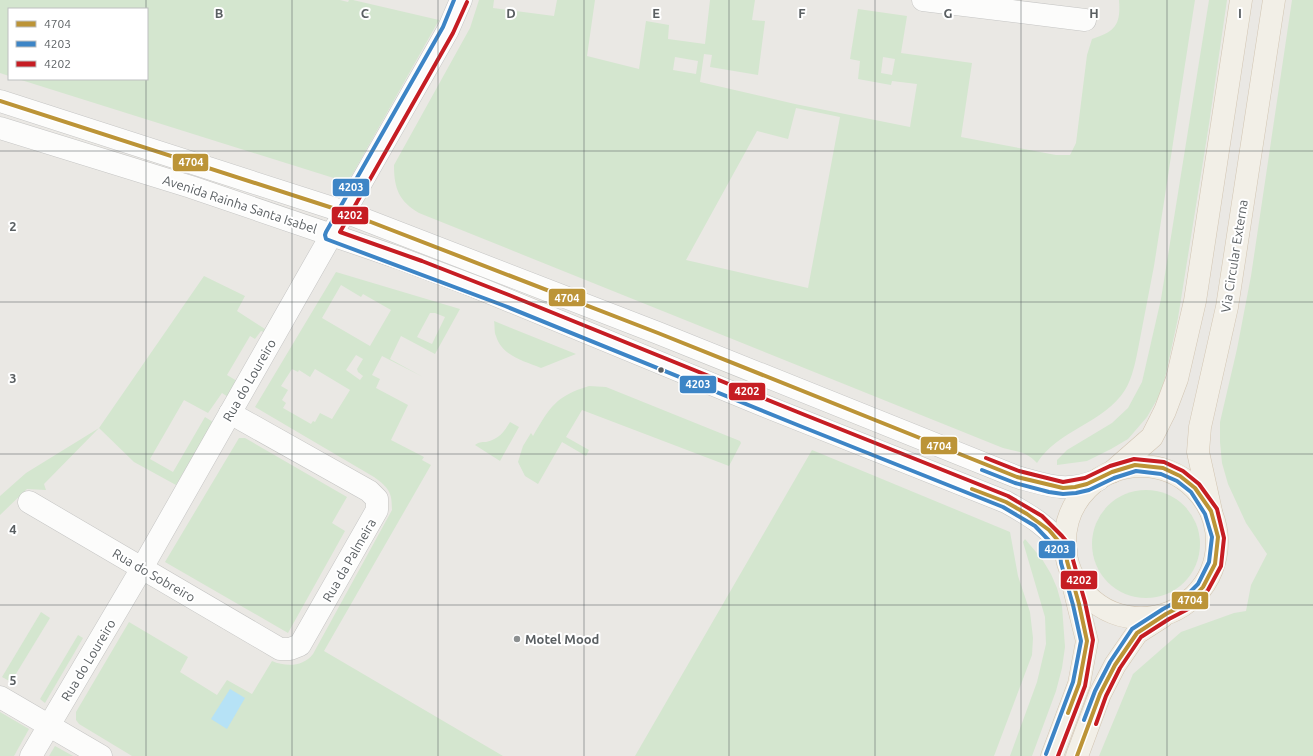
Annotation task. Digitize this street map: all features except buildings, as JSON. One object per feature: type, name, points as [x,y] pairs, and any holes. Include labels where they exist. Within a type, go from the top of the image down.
[{"type":"main road","points":[[1052,756],[1079,684],[1086,641],[1079,604],[1066,556],[1065,535],[1071,511],[1086,489],[1105,476],[1152,437],[1165,411],[1177,379],[1195,301],[1241,0]]},
{"type":"main road","name":"Via Circular Externa","points":[[1166,614],[1189,602],[1203,587],[1215,564],[1218,537],[1198,452],[1200,427],[1227,307],[1274,0]]},
{"type":"main road","points":[[1105,476],[1135,466],[1163,468],[1180,476],[1195,488],[1211,511]]},
{"type":"main road","points":[[1066,556],[1078,585],[1096,603],[1115,614],[1141,618],[1166,614]]},
{"type":"main road","points":[[1077,756],[1100,694],[1115,665],[1137,633],[1166,614]]},
{"type":"street","name":"Rua do Loureiro","points":[[31,756],[142,568],[332,235],[448,30],[461,0]]},
{"type":"street","points":[[923,0],[1085,20]]},
{"type":"street","name":"Avenida Rainha Santa Isabel","points":[[0,101],[345,212],[658,333],[1017,477],[1063,488],[1087,484],[1105,476]]},
{"type":"street","name":"Avenida Rainha Santa Isabel","points":[[0,128],[191,187],[388,254],[476,287],[765,406],[1006,502],[1039,521],[1054,535],[1066,556]]},
{"type":"street","name":"Rua da Palmeira","points":[[230,413],[369,491],[377,500],[377,510],[300,645],[290,649],[280,649]]},
{"type":"street","name":"Rua do Sobreiro","points":[[29,502],[280,649]]},
{"type":"street","points":[[0,696],[101,756]]},
{"type":"green space","points":[[0,0],[340,0],[348,2],[349,0],[353,0],[439,20],[352,175],[347,180],[340,180],[21,80],[148,80],[148,8],[8,8],[8,76],[0,73]]},
{"type":"green space","points":[[479,0],[494,0],[493,8],[554,16],[557,0],[595,0],[587,56],[639,69],[646,21],[669,25],[668,39],[705,44],[710,0],[755,0],[752,20],[765,21],[758,75],[710,67],[712,55],[704,54],[700,82],[795,104],[910,127],[917,84],[892,81],[891,85],[858,79],[860,61],[850,59],[858,9],[907,16],[901,53],[972,63],[961,137],[1056,155],[1070,155],[1076,143],[1087,55],[1092,39],[1106,33],[1115,26],[1119,16],[1119,0],[1195,0],[1154,266],[1135,362],[1132,374],[1125,390],[1105,411],[1057,442],[1037,463],[1025,454],[1003,448],[419,213],[407,204],[399,194],[395,181],[394,165],[470,28]],"holes":[[[675,57],[698,61],[696,74],[673,70]],[[883,57],[895,59],[892,75],[881,73]],[[796,108],[840,117],[808,288],[686,260],[757,131],[788,139]]]},
{"type":"green space","points":[[1209,0],[1227,0],[1178,318],[1165,378],[1159,396],[1147,417],[1128,439],[1087,461],[1057,465],[1057,460],[1067,450],[1112,423],[1128,408],[1142,382],[1161,299]]},
{"type":"green space","points":[[1292,0],[1313,0],[1313,756],[1099,756],[1133,674],[1181,632],[1234,613],[1246,611],[1251,585],[1267,554],[1246,523],[1228,484],[1222,463],[1220,422],[1237,349],[1251,276]]},
{"type":"green space","points":[[336,272],[460,309],[435,354],[401,336],[390,359],[423,377],[382,356],[372,375],[380,379],[376,388],[408,405],[391,440],[424,457],[422,460],[431,465],[324,651],[503,756],[132,756],[79,724],[76,720],[76,712],[129,622],[188,657],[180,672],[217,695],[227,680],[252,694],[272,661],[294,665],[299,664],[313,654],[392,510],[391,499],[389,491],[374,477],[255,407]],"holes":[[[341,285],[361,297],[363,294],[391,310],[370,346],[322,318]],[[430,313],[435,313],[445,317],[432,344],[417,337]],[[356,355],[363,359],[357,369],[363,376],[360,380],[346,370]],[[292,369],[298,372],[299,370],[310,377],[315,369],[350,390],[332,419],[320,413],[315,422],[313,421],[311,424],[283,408],[286,403],[282,400],[288,390],[281,386]]]},
{"type":"green space","points":[[204,276],[245,296],[237,311],[265,329],[274,313],[266,333],[261,331],[255,339],[250,336],[227,375],[237,381],[228,397],[222,393],[208,413],[184,400],[150,459],[173,472],[205,417],[213,422],[176,485],[134,462],[99,428]]},
{"type":"green space","points":[[494,321],[576,354],[541,368],[528,363],[514,357],[503,348],[495,334]]},
{"type":"green space","points":[[589,386],[606,387],[740,441],[741,443],[729,466],[582,410],[566,437],[589,450],[586,456],[562,442],[538,484],[525,476],[518,462],[523,446],[531,433],[533,436],[544,417],[555,404],[569,394]]},
{"type":"green space","points":[[510,422],[519,427],[500,461],[475,445],[480,442],[491,441],[498,437]]},
{"type":"green space","points":[[99,428],[44,484],[46,490],[27,489],[0,515],[0,496],[26,473]]},
{"type":"green space","points":[[239,438],[245,438],[347,497],[332,523],[345,531],[288,633],[165,562]]},
{"type":"green space","points":[[812,450],[1010,532],[1018,576],[1030,612],[1033,638],[1032,655],[994,756],[635,756]]},
{"type":"green space","points":[[1146,490],[1156,491],[1176,499],[1184,506],[1191,514],[1199,534],[1199,554],[1191,574],[1184,582],[1176,589],[1156,597],[1146,598],[1136,597],[1116,589],[1108,582],[1101,574],[1093,554],[1092,544],[1093,534],[1101,514],[1108,506],[1116,499],[1136,491]]},
{"type":"green space","points":[[1025,539],[1042,559],[1057,588],[1062,606],[1065,647],[1062,668],[1056,691],[1032,756],[1010,756],[1037,682],[1046,644],[1045,617],[1023,542]]},
{"type":"green space","points":[[41,612],[50,618],[11,682],[2,677]]},
{"type":"green space","points":[[78,635],[83,638],[45,703],[40,699]]},
{"type":"green space","points":[[0,712],[29,729],[14,756],[0,756]]},
{"type":"green space","points":[[55,746],[73,756],[49,756]]},
{"type":"water","points":[[230,689],[245,698],[227,729],[211,719]]},
{"type":"transit line","name":"4203","points":[[454,0],[443,27],[326,232],[326,239],[505,306],[1003,507],[1035,526],[1060,552],[1061,563],[1081,641],[1073,682],[1046,754]]},
{"type":"transit line","name":"4202","points":[[467,2],[453,33],[340,232],[422,261],[509,295],[1008,496],[1042,516],[1072,548],[1073,560],[1085,602],[1093,640],[1085,686],[1058,756]]},
{"type":"transit line","name":"4704","points":[[0,101],[345,212],[658,333],[1017,477],[1063,488],[1087,484],[1112,472],[1135,465],[1163,468],[1180,476],[1195,488],[1211,511],[1218,537],[1215,564],[1203,587],[1189,602],[1166,614],[1137,633],[1115,665],[1100,694],[1077,756]]},
{"type":"transit line","name":"4202","points":[[986,458],[1019,471],[1063,482],[1085,478],[1110,466],[1134,459],[1164,462],[1183,471],[1199,484],[1217,509],[1224,538],[1221,566],[1208,590],[1192,607],[1169,619],[1141,637],[1120,668],[1106,696],[1096,724]]},
{"type":"transit line","name":"4203","points":[[982,470],[1015,483],[1063,494],[1089,490],[1114,478],[1136,471],[1161,474],[1177,481],[1191,492],[1205,514],[1212,537],[1209,562],[1198,584],[1185,597],[1132,629],[1110,662],[1095,691],[1084,720]]},
{"type":"transit line","name":"4704","points":[[972,489],[1006,502],[1027,514],[1049,530],[1066,550],[1067,561],[1079,604],[1087,641],[1079,684],[1068,713]]},
{"type":"place","name":"Motel Mood","points":[[517,639]]}]
